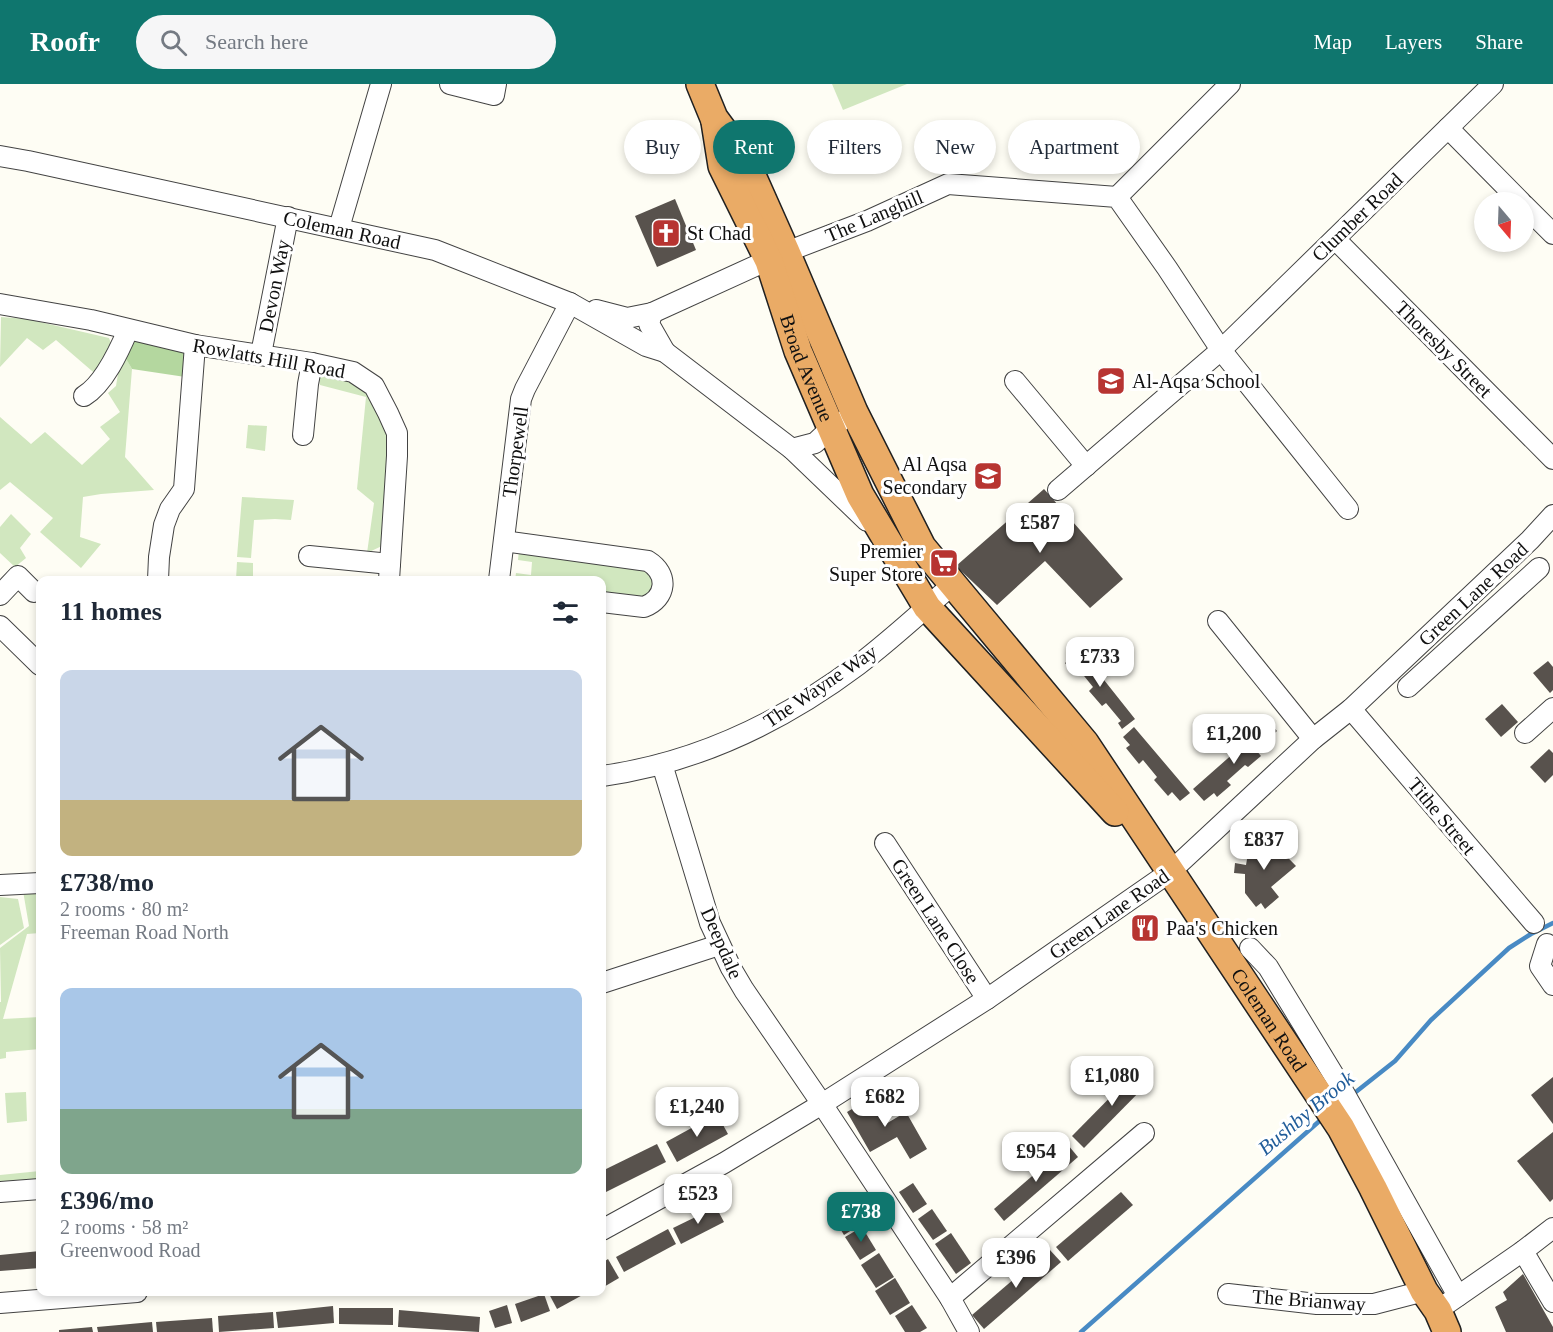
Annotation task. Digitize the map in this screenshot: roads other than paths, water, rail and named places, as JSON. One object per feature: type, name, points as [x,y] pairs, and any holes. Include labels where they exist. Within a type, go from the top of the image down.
[{"type":"highway","name":"Broad Avenue","points":[[700,84],[714,118],[722,166],[778,256],[922,547],[952,585]]},
{"type":"highway","name":"Broad Avenue","points":[[778,256],[798,351],[860,495],[927,607]]},
{"type":"highway","name":"Coleman Road","points":[[952,585],[1085,743],[1170,872],[1327,1085],[1351,1124],[1373,1188],[1442,1307]]},
{"type":"highway","name":"Coleman Road","points":[[927,607],[1170,872]]},
{"type":"street","points":[[339,228],[381,84]]},
{"type":"street","points":[[450,84],[494,95],[496,84]]},
{"type":"street","points":[[1230,84],[1117,197],[1221,351],[1348,509]]},
{"type":"street","name":"Clumber Road","points":[[1221,351],[1493,84]]},
{"type":"street","points":[[1448,128],[1511,192]]},
{"type":"street","name":"Coleman Road","points":[[0,156],[28,160],[435,250],[570,303],[646,346],[665,352],[792,449],[885,537]]},
{"type":"street","name":"The Langhill","points":[[570,303],[627,318],[652,313],[778,256],[867,221],[948,184],[1117,197]]},
{"type":"street","points":[[1534,215],[1553,234]]},
{"type":"street","name":"Devon Way","points":[[261,354],[288,217]]},
{"type":"street","name":"Thoresby Street","points":[[1335,239],[1553,459]]},
{"type":"street","name":"Thorpewell","points":[[500,576],[521,399],[570,303]]},
{"type":"street","name":"Rowlatts Hill Road","points":[[0,304],[91,320],[195,345],[312,363],[353,372],[374,386],[397,433],[389,572]]},
{"type":"street","name":"Coleman Road","points":[[652,313],[649,324],[665,352]]},
{"type":"street","points":[[84,396],[93,390],[104,375],[128,330]]},
{"type":"street","points":[[158,576],[164,525],[170,509],[184,489],[195,345]]},
{"type":"street","points":[[1058,490],[1221,351]]},
{"type":"street","points":[[303,435],[312,363]]},
{"type":"street","points":[[1015,381],[1086,466]]},
{"type":"street","points":[[792,449],[815,443],[854,412]]},
{"type":"street","name":"Green Lane Road","points":[[606,1228],[724,1163],[822,1104],[987,999],[1170,872],[1313,739],[1351,709],[1530,540],[1553,515]]},
{"type":"street","points":[[504,541],[648,561],[659,570],[663,583],[662,590],[650,605],[644,607],[606,602]]},
{"type":"street","points":[[309,556],[389,572]]},
{"type":"street","points":[[1408,687],[1539,568]]},
{"type":"street","points":[[0,595],[18,576],[34,592]]},
{"type":"street","name":"The Wayne Way","points":[[606,775],[633,771],[692,755],[775,719],[800,705],[859,664],[952,585]]},
{"type":"street","points":[[1453,613],[1470,630]]},
{"type":"street","points":[[1218,621],[1313,739]]},
{"type":"street","points":[[0,626],[36,661]]},
{"type":"street","points":[[1525,733],[1553,708]]},
{"type":"street","name":"Tithe Street","points":[[1351,709],[1534,923]]},
{"type":"street","name":"Deepdale","points":[[662,764],[705,908],[719,945],[744,990],[950,1298],[969,1332]]},
{"type":"street","name":"Green Lane Close","points":[[885,843],[987,999]]},
{"type":"street","points":[[0,885],[36,883]]},
{"type":"street","points":[[1547,944],[1540,966],[1553,985]]},
{"type":"street","points":[[606,982],[719,945]]},
{"type":"street","points":[[1250,948],[1268,967],[1327,1085]]},
{"type":"street","points":[[950,1298],[1144,1132]]},
{"type":"street","points":[[0,1192],[36,1190]]},
{"type":"street","points":[[1442,1307],[1553,1228]]},
{"type":"street","points":[[1523,1251],[1553,1302]]},
{"type":"street","name":"The Brianway","points":[[1228,1294],[1317,1304],[1442,1307]]},
{"type":"street","points":[[0,1303],[87,1296]]},
{"type":"waterway","name":"Bushby Brook","points":[[1352,1095],[1395,1061],[1431,1020],[1509,948],[1553,923]]},
{"type":"waterway","name":"Bushby Brook","points":[[1081,1332],[1324,1117]]},
{"type":"place","name":"St Chad","points":[[666,233]]},
{"type":"place","name":"Al-Aqsa School","points":[[1111,381]]},
{"type":"place","name":"Al Aqsa Secondary","points":[[988,476]]},
{"type":"place","name":"Premier Super Store","points":[[944,563]]},
{"type":"place","name":"Paa's Chicken","points":[[1145,928]]}]
